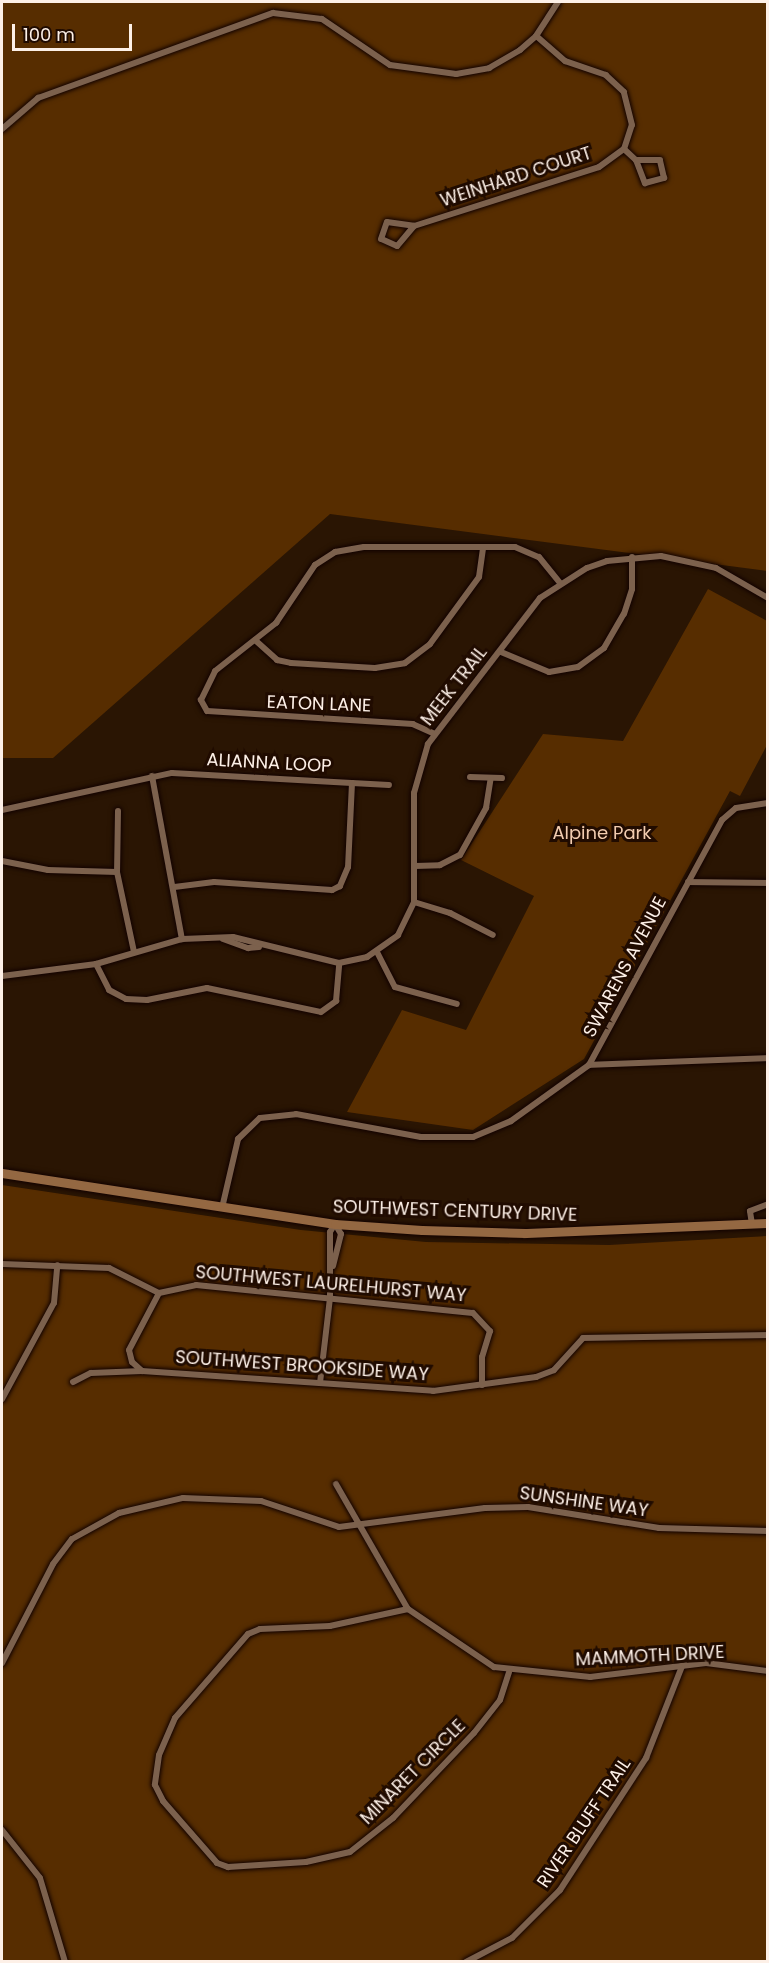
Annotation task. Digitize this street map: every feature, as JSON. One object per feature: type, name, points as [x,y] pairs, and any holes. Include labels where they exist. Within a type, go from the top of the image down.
[{"type":"main road","name":"SOUTHWEST CENTURY DRIVE","points":[[2,1173],[336,1224],[525,1233],[768,1223]]},
{"type":"street","points":[[2,129],[38,98],[273,13],[322,19],[390,65],[438,75],[489,68],[536,36],[558,2]]},
{"type":"street","points":[[536,36],[565,61],[606,75],[624,92],[632,125],[624,149],[636,159],[645,183],[664,178],[660,160],[636,159]]},
{"type":"street","name":"WEINHARD COURT","points":[[414,226],[397,246],[381,239],[387,222],[414,226],[599,167],[624,149]]},
{"type":"street","points":[[483,549],[479,577],[430,644],[405,663],[375,668],[291,663],[277,660],[255,640],[288,610],[315,565],[335,552],[364,547],[483,549],[515,547],[528,552],[560,583]]},
{"type":"street","points":[[501,652],[549,672],[578,667],[604,648],[632,589],[632,557]]},
{"type":"street","name":"MEEK TRAIL","points":[[2,976],[30,976],[96,964],[182,939],[222,939],[239,947],[260,947],[339,963],[355,963],[377,952],[398,935],[414,902],[414,793],[435,734],[501,652],[519,622],[560,583],[586,568],[632,557],[690,560],[716,568],[768,598]]},
{"type":"street","name":"EATON LANE","points":[[255,640],[209,678],[203,706],[207,711],[238,716],[413,724],[435,734]]},
{"type":"street","points":[[152,776],[182,939]]},
{"type":"street","name":"ALIANNA LOOP","points":[[2,810],[152,776],[352,783],[348,867],[340,886],[332,890],[214,882],[174,887]]},
{"type":"street","points":[[470,777],[502,778]]},
{"type":"street","points":[[415,866],[440,865],[460,855],[486,808],[491,778]]},
{"type":"street","points":[[352,783],[389,785]]},
{"type":"street","name":"SWARENS AVENUE","points":[[589,1065],[687,882],[728,813],[768,803]]},
{"type":"street","points":[[118,810],[117,872],[134,952]]},
{"type":"street","points":[[2,861],[48,870],[117,872]]},
{"type":"street","points":[[687,882],[768,883]]},
{"type":"street","points":[[414,902],[450,913],[493,935]]},
{"type":"street","points":[[377,952],[395,987],[457,1004]]},
{"type":"street","points":[[96,964],[110,990],[126,999],[207,988],[321,1012],[336,1001],[339,963]]},
{"type":"street","points":[[222,1208],[238,1139],[260,1118],[296,1114],[421,1137],[473,1137],[511,1121],[589,1065],[768,1058]]},
{"type":"street","points":[[752,1224],[750,1211],[768,1204]]},
{"type":"street","points":[[332,1266],[340,1234],[336,1224]]},
{"type":"street","points":[[320,1383],[330,1298],[332,1266],[330,1232],[336,1224]]},
{"type":"street","points":[[2,1264],[109,1268],[159,1293],[129,1350],[132,1362],[142,1371]]},
{"type":"street","points":[[2,1399],[54,1303],[57,1265]]},
{"type":"street","name":"SOUTHWEST LAURELHURST WAY","points":[[159,1293],[196,1286],[478,1315],[490,1330],[482,1357],[482,1385]]},
{"type":"street","name":"SOUTHWEST BROOKSIDE WAY","points":[[73,1382],[91,1372],[142,1371],[414,1392],[482,1385],[554,1370],[583,1338],[768,1335]]},
{"type":"street","name":"MAMMOTH DRIVE","points":[[336,1484],[408,1609],[494,1667],[509,1672],[590,1677],[682,1666],[726,1665],[768,1671]]},
{"type":"street","points":[[2,1664],[62,1548],[85,1529],[119,1512],[183,1498],[225,1497],[261,1501],[321,1523],[361,1527]]},
{"type":"street","name":"SUNSHINE WAY","points":[[361,1527],[485,1508],[528,1507],[659,1528],[768,1531]]},
{"type":"street","name":"MINARET CIRCLE","points":[[408,1609],[330,1626],[260,1629],[248,1634],[175,1718],[159,1755],[155,1785],[163,1801],[217,1863],[228,1867],[306,1862],[350,1852],[393,1818],[474,1733],[500,1700],[509,1672]]},
{"type":"street","name":"RIVER BLUFF TRAIL","points":[[466,1962],[512,1938],[560,1890],[646,1758],[682,1666]]},
{"type":"street","points":[[4,1833],[40,1878],[65,1962]]},
{"type":"green space","points":[[2,2],[767,2],[767,571],[330,514],[53,758],[2,758]]},
{"type":"green space","name":"Alpine Park","points":[[708,589],[767,621],[767,745],[740,796],[730,791],[584,1059],[473,1130],[347,1112],[402,1010],[466,1030],[534,896],[461,860],[543,734],[623,741]]},
{"type":"green space","points":[[2,1185],[301,1230],[426,1242],[609,1245],[767,1236],[767,1961],[2,1961]]}]
